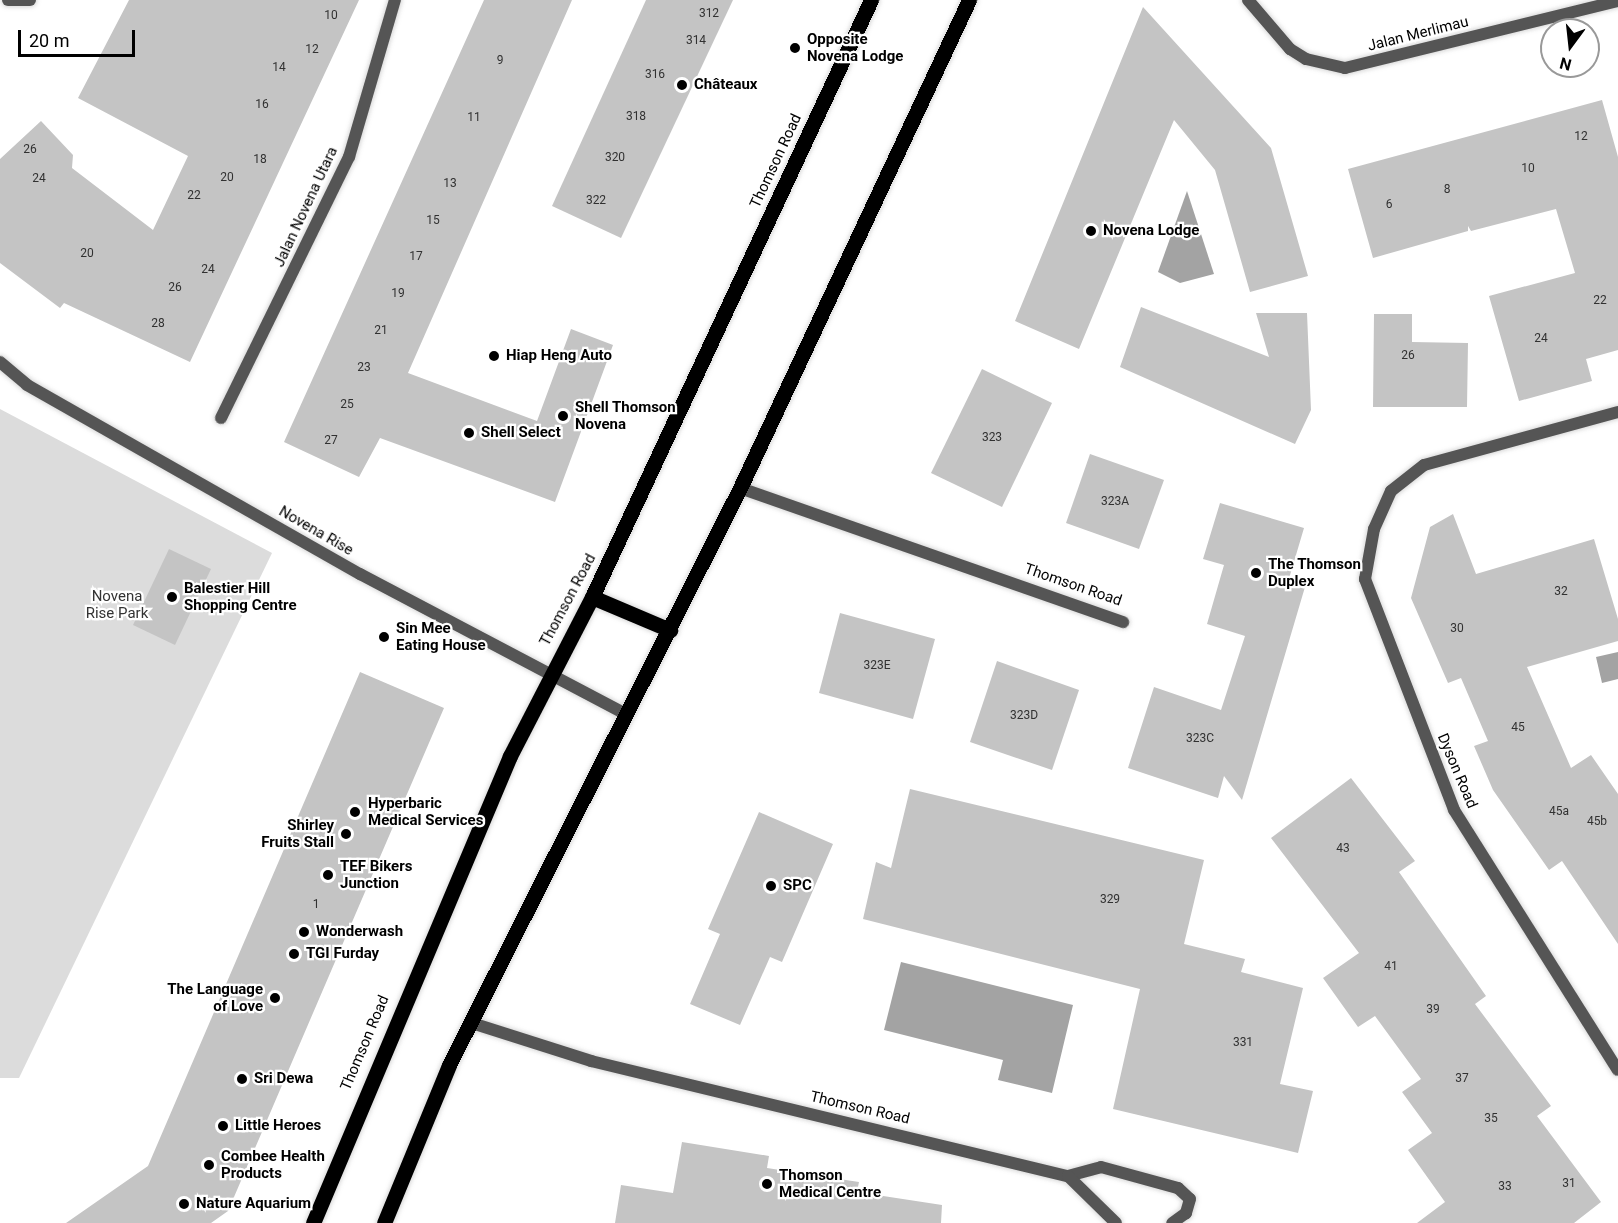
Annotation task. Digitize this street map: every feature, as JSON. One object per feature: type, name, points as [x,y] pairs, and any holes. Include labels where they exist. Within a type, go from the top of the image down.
[{"type":"main road","name":"Thomson Road","points":[[313,1223],[421,956],[547,676],[592,597],[871,0]]},
{"type":"main road","points":[[384,1223],[472,1023],[740,488],[969,0]]},
{"type":"main road","points":[[592,597],[670,630]]},
{"type":"street","points":[[8,0],[30,0]]},
{"type":"street","name":"Jalan Novena Utara","points":[[221,418],[349,157],[395,0]]},
{"type":"street","name":"Jalan Merlimau","points":[[1248,0],[1290,49],[1306,59],[1345,68],[1618,1]]},
{"type":"street","name":"Novena Rise","points":[[0,362],[27,386],[547,676],[625,714]]},
{"type":"street","name":"Dyson Road","points":[[1618,412],[1425,465],[1391,491],[1374,529],[1365,579],[1454,810],[1618,1070]]},
{"type":"street","name":"Thomson Road","points":[[740,488],[1122,622]]},
{"type":"street","name":"Thomson Road","points":[[472,1023],[633,1072],[1068,1176],[1101,1167],[1178,1188],[1190,1199],[1186,1213],[1172,1223]]},
{"type":"street","points":[[1068,1176],[1116,1223]]},
{"type":"green space","name":"Novena Rise Park","points":[[0,409],[272,553],[19,1078],[0,1078]]},
{"type":"shaded area","points":[[1187,191],[1214,274],[1180,283],[1158,272]]},
{"type":"shaded area","points":[[1618,652],[1618,679],[1602,683],[1596,657]]},
{"type":"shaded area","points":[[901,962],[1073,1005],[1052,1093],[998,1080],[1003,1060],[884,1030]]},
{"type":"building","points":[[129,0],[359,0],[190,362],[64,303],[60,308],[0,263],[0,159],[41,121],[73,155],[72,168],[153,230],[188,156],[78,98]]},
{"type":"building","points":[[484,0],[572,0],[408,373],[537,421],[571,329],[613,345],[555,502],[380,438],[359,477],[284,442]]},
{"type":"building","points":[[646,0],[733,0],[621,238],[552,206]]},
{"type":"building","name":"Novena Lodge","points":[[1143,7],[1271,148],[1308,276],[1250,292],[1215,170],[1174,120],[1079,349],[1015,321]]},
{"type":"building","points":[[1602,100],[1618,157],[1618,350],[1586,359],[1592,381],[1519,401],[1489,296],[1575,273],[1556,209],[1471,231],[1468,226],[1468,231],[1373,258],[1348,169]]},
{"type":"building","points":[[1141,307],[1269,357],[1256,313],[1307,313],[1311,410],[1295,444],[1120,367]]},
{"type":"building","points":[[1374,314],[1412,314],[1412,342],[1468,343],[1467,407],[1373,407]]},
{"type":"building","points":[[982,369],[1052,403],[1002,507],[931,473]]},
{"type":"building","points":[[1090,454],[1164,480],[1139,549],[1066,523]]},
{"type":"building","points":[[1220,503],[1304,528],[1288,582],[1305,587],[1242,800],[1224,776],[1218,798],[1128,768],[1154,687],[1221,710],[1245,636],[1207,624],[1224,565],[1203,559]]},
{"type":"building","points":[[1453,514],[1476,574],[1594,539],[1618,619],[1618,641],[1527,667],[1571,768],[1591,755],[1618,794],[1618,944],[1562,861],[1549,870],[1493,790],[1474,746],[1488,741],[1461,678],[1448,683],[1411,598],[1430,527]]},
{"type":"building","name":"Balestier Hill Shopping Centre","points":[[169,549],[211,569],[175,645],[133,625]]},
{"type":"building","points":[[840,613],[935,639],[913,719],[819,693]]},
{"type":"building","points":[[997,661],[1079,690],[1052,770],[970,742]]},
{"type":"building","points":[[360,672],[444,708],[228,1211],[211,1223],[66,1223],[148,1166]]},
{"type":"building","points":[[1351,778],[1415,861],[1399,872],[1486,996],[1475,1004],[1551,1106],[1537,1116],[1601,1202],[1574,1223],[1417,1223],[1445,1202],[1408,1150],[1432,1133],[1402,1092],[1421,1079],[1375,1016],[1358,1027],[1323,978],[1359,953],[1271,838]]},
{"type":"building","points":[[910,789],[1204,860],[1184,944],[1245,959],[1241,972],[1303,988],[1280,1084],[1313,1091],[1298,1153],[1113,1109],[1140,989],[863,919],[876,862],[891,868]]},
{"type":"building","name":"SPC","points":[[759,812],[833,844],[782,962],[770,957],[740,1025],[690,1004],[720,934],[708,929]]},
{"type":"building","name":"Thomson Medical Centre","points":[[682,1142],[769,1156],[767,1168],[859,1182],[857,1192],[942,1205],[941,1223],[615,1223],[621,1185],[673,1193]]},
{"type":"place","name":"Opposite Novena Lodge","points":[[795,48]]},
{"type":"place","name":"Châteaux","points":[[682,85]]},
{"type":"place","name":"Novena Lodge","points":[[1091,231]]},
{"type":"place","name":"Hiap Heng Auto","points":[[494,356]]},
{"type":"place","name":"Shell Thomson Novena","points":[[563,416]]},
{"type":"place","name":"Shell Select","points":[[469,433]]},
{"type":"place","name":"The Thomson Duplex","points":[[1256,573]]},
{"type":"place","name":"Balestier Hill Shopping Centre","points":[[172,597]]},
{"type":"place","name":"Sin Mee Eating House","points":[[384,637]]},
{"type":"place","name":"Hyperbaric Medical Services","points":[[355,812]]},
{"type":"place","name":"Shirley Fruits Stall","points":[[346,834]]},
{"type":"place","name":"TEF Bikers Junction","points":[[328,875]]},
{"type":"place","name":"SPC","points":[[771,886]]},
{"type":"place","name":"Wonderwash","points":[[304,932]]},
{"type":"place","name":"TGI Furday","points":[[294,954]]},
{"type":"place","name":"The Language of Love","points":[[275,998]]},
{"type":"place","name":"Sri Dewa","points":[[242,1079]]},
{"type":"place","name":"Little Heroes","points":[[223,1126]]},
{"type":"place","name":"Combee Health Products","points":[[209,1165]]},
{"type":"place","name":"Thomson Medical Centre","points":[[767,1184]]},
{"type":"place","name":"Nature Aquarium","points":[[184,1204]]}]
